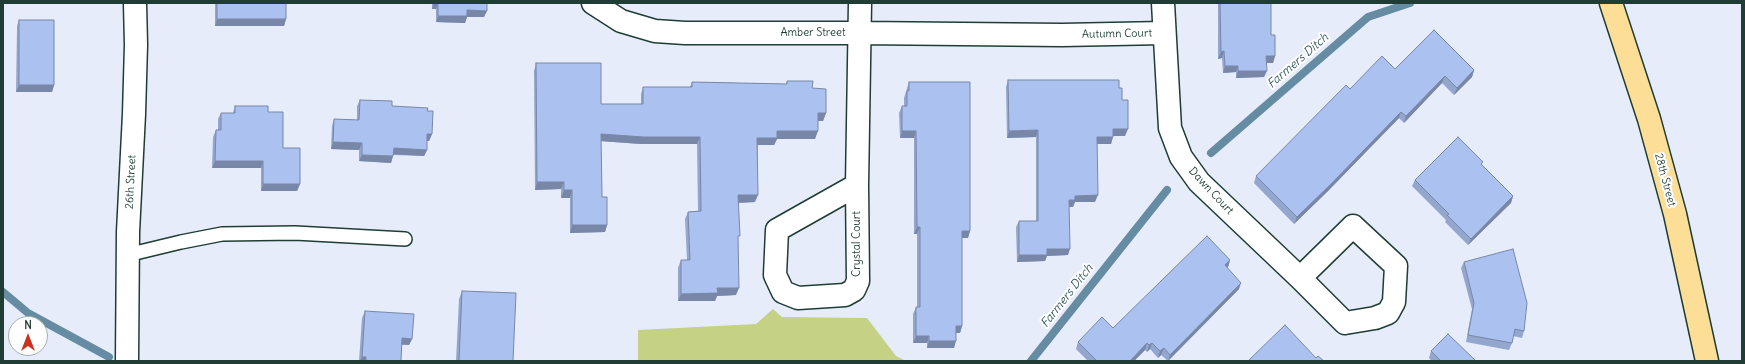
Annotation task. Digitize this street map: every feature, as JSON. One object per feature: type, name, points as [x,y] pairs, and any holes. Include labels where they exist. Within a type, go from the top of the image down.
[{"type":"highway","name":"28th Street","points":[[1611,3],[1649,119],[1675,214],[1707,361]]},
{"type":"street","name":"26th Street","points":[[127,361],[127,255],[134,114],[136,45],[135,3]]},
{"type":"street","name":"Amber Street","points":[[593,3],[621,21],[655,31],[685,33],[1040,34]]},
{"type":"street","name":"Crystal Court","points":[[857,185],[777,230],[775,275],[783,292],[798,298],[845,295],[854,290],[858,281],[857,185],[860,3]]},
{"type":"street","name":"Autumn Court","points":[[1040,34],[1164,33],[1163,3]]},
{"type":"street","name":"Dawn Court","points":[[1164,33],[1170,128],[1181,157],[1199,182],[1345,323],[1375,318],[1388,313],[1394,302],[1396,266],[1353,226],[1300,278]]},
{"type":"lane","points":[[127,255],[222,234],[295,233],[405,239]]},
{"type":"green space","points":[[773,309],[782,317],[867,318],[896,356],[906,361],[638,361],[638,330],[756,324]]},
{"type":"building","points":[[217,3],[286,3],[286,19],[217,19]]},
{"type":"building","points":[[438,3],[487,3],[487,11],[467,10],[467,16],[438,16]]},
{"type":"building","points":[[1220,3],[1271,3],[1271,35],[1275,35],[1275,56],[1266,56],[1267,71],[1238,71],[1238,66],[1225,66],[1224,51],[1221,52]]},
{"type":"building","points":[[19,20],[54,20],[54,85],[19,85]]},
{"type":"building","points":[[1434,30],[1474,70],[1457,88],[1445,76],[1406,116],[1401,112],[1297,217],[1256,176],[1346,85],[1350,89],[1382,56],[1395,69]]},
{"type":"building","points":[[536,63],[601,63],[601,104],[643,104],[643,87],[692,87],[692,82],[787,84],[787,81],[813,81],[812,88],[826,89],[826,113],[818,113],[818,131],[777,131],[777,138],[757,138],[758,195],[738,195],[740,236],[738,236],[739,288],[717,288],[718,293],[681,294],[681,260],[690,260],[688,212],[701,211],[700,137],[644,137],[601,134],[602,197],[607,197],[607,225],[572,225],[572,190],[564,190],[564,182],[537,182]]},
{"type":"building","points":[[1008,80],[1119,80],[1119,88],[1122,88],[1122,100],[1128,100],[1128,129],[1113,129],[1113,137],[1097,137],[1098,195],[1075,196],[1075,200],[1069,200],[1070,249],[1047,249],[1047,255],[1019,255],[1019,221],[1038,221],[1038,130],[1009,131]]},
{"type":"building","points":[[909,82],[970,82],[970,231],[962,231],[962,326],[956,326],[956,341],[929,341],[929,336],[916,336],[916,307],[920,307],[920,227],[917,227],[916,131],[902,131],[902,106],[907,106],[907,91],[909,91]]},
{"type":"building","points":[[360,100],[392,101],[392,106],[428,108],[427,111],[433,111],[432,134],[427,134],[427,150],[394,148],[393,156],[362,155],[362,143],[333,142],[334,119],[359,120]]},
{"type":"building","points":[[235,106],[268,106],[268,112],[283,112],[283,148],[300,148],[300,184],[263,184],[263,161],[215,161],[216,130],[221,130],[221,113],[235,113]]},
{"type":"building","points":[[1458,137],[1483,162],[1481,164],[1513,196],[1471,239],[1447,215],[1449,214],[1415,180]]},
{"type":"building","points":[[1207,236],[1230,260],[1225,265],[1241,283],[1170,355],[1164,348],[1160,351],[1152,343],[1149,345],[1147,343],[1130,361],[1097,361],[1078,342],[1102,317],[1113,328]]},
{"type":"building","points":[[1513,249],[1527,303],[1524,331],[1515,329],[1512,343],[1468,335],[1474,303],[1464,262]]},
{"type":"building","points":[[462,291],[516,293],[513,361],[459,361]]},
{"type":"building","points":[[365,311],[414,314],[412,339],[402,338],[401,361],[366,361],[366,357],[362,357]]},
{"type":"building","points":[[1285,325],[1316,358],[1318,356],[1324,361],[1248,361]]},
{"type":"building","points":[[1448,334],[1476,361],[1441,361],[1431,351]]},
{"type":"waterway","name":"Farmers Ditch","points":[[1211,153],[1368,17],[1410,3]]},
{"type":"waterway","name":"Farmers Ditch","points":[[1031,361],[1167,190]]},
{"type":"waterway","points":[[3,292],[28,313],[109,357]]}]
